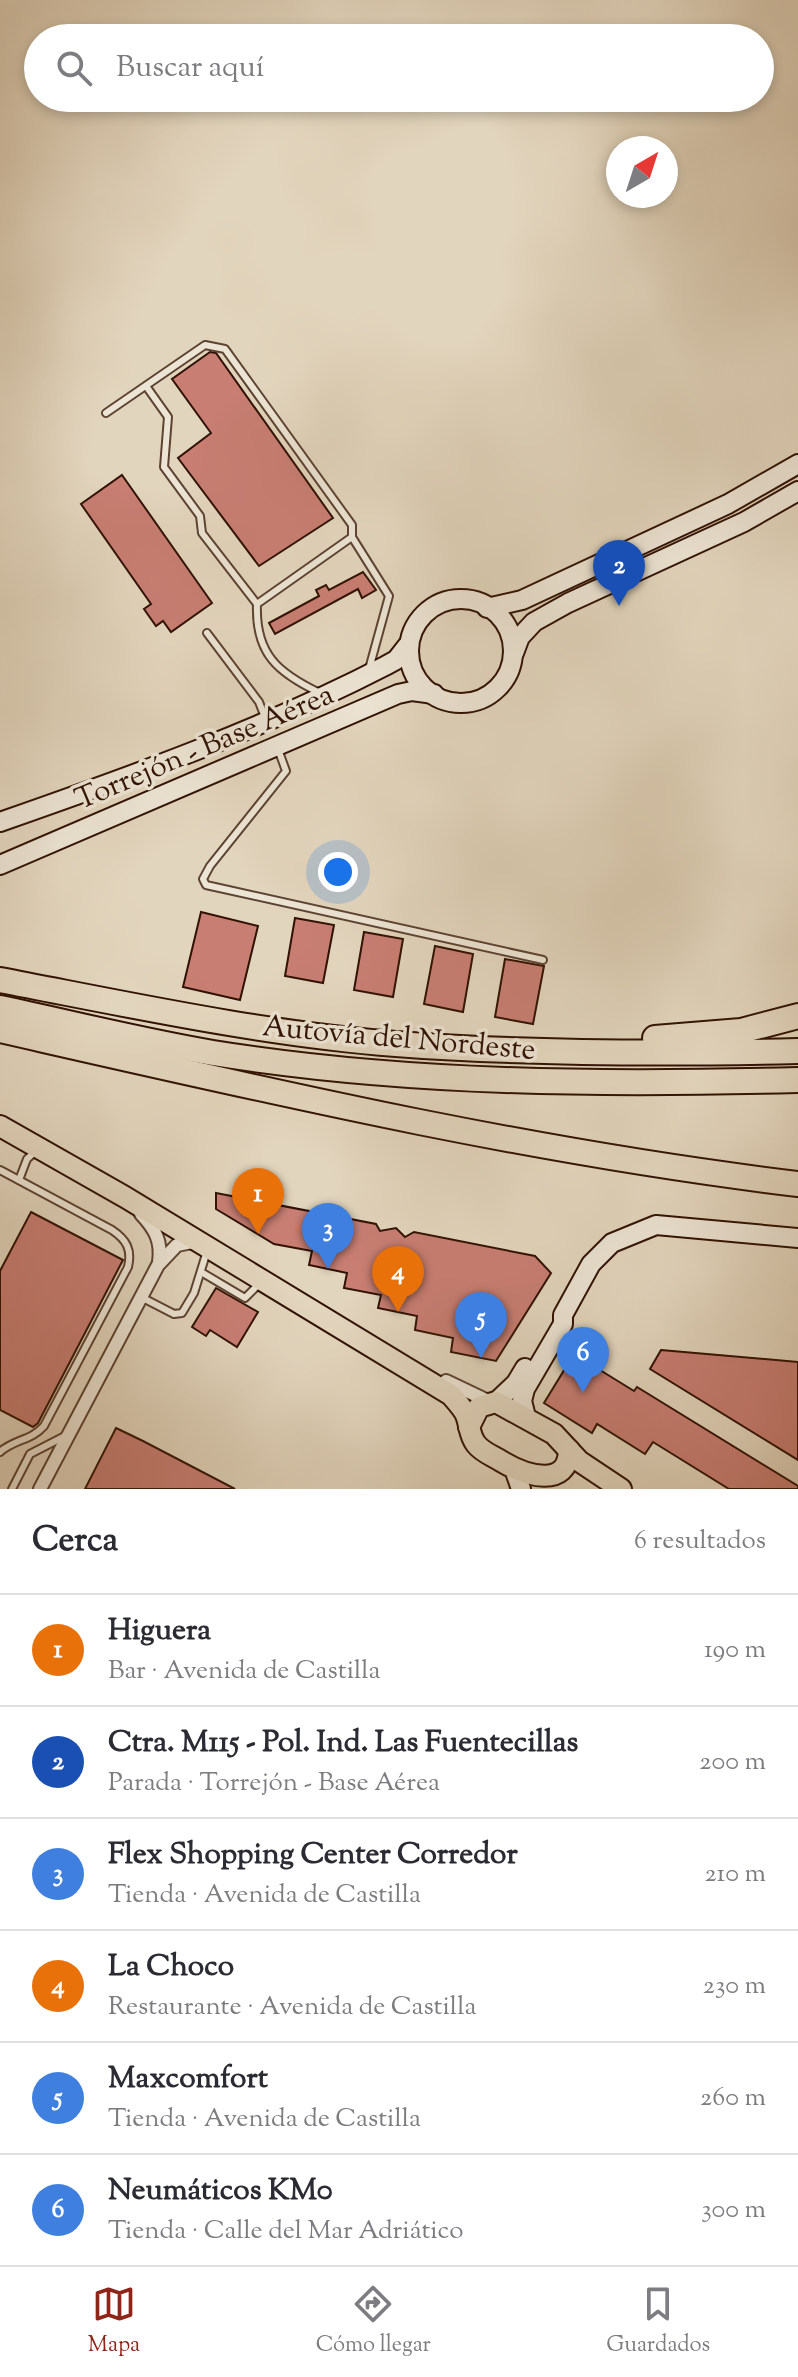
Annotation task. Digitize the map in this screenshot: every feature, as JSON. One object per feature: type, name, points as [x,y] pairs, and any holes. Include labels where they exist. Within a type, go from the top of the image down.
[{"type":"highway","name":"Autovía del Nordeste","points":[[0,980],[216,1022],[394,1044],[574,1053],[798,1051]]},
{"type":"highway","name":"Autovía del Nordeste","points":[[0,1008],[228,1055],[391,1074],[631,1084],[798,1080]]},
{"type":"highway","points":[[394,1044],[673,1038],[741,1031],[798,1016]]},
{"type":"highway","points":[[0,1030],[388,1117],[568,1149],[798,1184]]},
{"type":"highway","points":[[631,1084],[743,1096],[798,1096]]},
{"type":"main road","points":[[487,608],[522,600],[560,583],[728,504],[798,464]]},
{"type":"main road","points":[[514,653],[507,626],[487,608],[457,599],[438,605],[420,617],[407,646],[412,669],[419,681],[434,694],[463,703],[489,696],[508,677],[520,637],[534,622],[568,603],[744,522],[798,491]]},
{"type":"main road","name":"Torrejón - Base Aérea","points":[[0,822],[149,768],[266,720],[367,676],[396,660],[407,646]]},
{"type":"main road","name":"Torrejón - Base Aérea","points":[[0,865],[398,694],[412,691],[434,694]]},
{"type":"main road","points":[[0,1126],[125,1197],[451,1395],[465,1412],[474,1442],[479,1448],[537,1482],[575,1479],[603,1489]]},
{"type":"main road","points":[[526,1417],[522,1401],[525,1389],[563,1324],[563,1315],[591,1264],[612,1243],[656,1225],[798,1238]]},
{"type":"main road","points":[[469,1427],[479,1407],[493,1402],[516,1383],[554,1319],[563,1315]]},
{"type":"main road","points":[[493,1402],[554,1434],[588,1468],[621,1489]]},
{"type":"main road","points":[[548,1483],[565,1469],[569,1450]]},
{"type":"main road","points":[[514,1469],[521,1489]]},
{"type":"street","points":[[125,1197],[158,1237],[161,1249],[158,1265]]},
{"type":"street","points":[[40,1489],[158,1265],[177,1245],[203,1244],[228,1250],[456,1387],[493,1402]]},
{"type":"lane","points":[[106,413],[205,345],[225,349],[352,525],[352,537],[389,596],[367,676]]},
{"type":"lane","points":[[146,386],[168,417],[164,467],[200,516],[202,533],[257,604],[256,627],[266,651],[281,673],[323,695]]},
{"type":"lane","points":[[257,604],[352,537]]},
{"type":"lane","points":[[207,633],[259,702],[266,720]]},
{"type":"lane","points":[[277,746],[286,771],[210,866],[203,879],[206,885],[543,960]]},
{"type":"lane","points":[[19,1180],[27,1159],[41,1149]]},
{"type":"lane","points":[[0,1170],[112,1230],[125,1241],[131,1255],[128,1267],[44,1426],[38,1434],[10,1444],[0,1452]]},
{"type":"lane","points":[[141,1297],[174,1314],[182,1313],[194,1293],[201,1272],[203,1244]]},
{"type":"lane","points":[[201,1272],[245,1298],[263,1280]]},
{"type":"lane","points":[[12,1489],[30,1454],[70,1433]]},
{"type":"building","points":[[210,352],[216,353],[333,518],[259,566],[178,458],[211,433],[172,379]]},
{"type":"building","points":[[122,475],[212,603],[171,632],[163,621],[156,626],[144,609],[151,604],[81,504]]},
{"type":"building","points":[[363,572],[376,590],[362,598],[358,589],[275,634],[269,623],[319,596],[316,590],[326,585],[329,590]]},
{"type":"building","points":[[201,912],[258,926],[240,1000],[183,987]]},
{"type":"building","points":[[295,918],[334,925],[323,983],[285,976]]},
{"type":"building","points":[[364,932],[403,939],[393,997],[354,990]]},
{"type":"building","points":[[435,946],[473,954],[463,1012],[424,1004]]},
{"type":"building","points":[[505,959],[544,966],[533,1024],[495,1017]]},
{"type":"building","points":[[216,1193],[376,1224],[380,1231],[396,1228],[405,1237],[414,1232],[535,1256],[551,1273],[496,1361],[451,1352],[453,1338],[415,1330],[417,1316],[378,1308],[381,1295],[344,1288],[347,1273],[309,1265],[312,1251],[274,1244],[216,1209]]},
{"type":"building","points":[[31,1212],[123,1260],[38,1423],[33,1427],[0,1410],[0,1271]]},
{"type":"building","points":[[216,1288],[258,1312],[237,1347],[210,1330],[206,1336],[192,1327]]},
{"type":"building","points":[[661,1350],[798,1362],[798,1460],[650,1369]]},
{"type":"building","points":[[574,1354],[634,1391],[637,1387],[798,1486],[798,1489],[729,1489],[653,1442],[645,1454],[597,1424],[592,1433],[544,1403]]},
{"type":"building","points":[[116,1428],[143,1441],[235,1489],[85,1489]]},
{"type":"place","name":"Ctra. M115 - Pol. Ind. Las Fuentecillas","points":[[619,606]]},
{"type":"place","name":"Higuera","points":[[258,1234]]},
{"type":"place","name":"Flex Shopping Center Corredor","points":[[328,1269]]},
{"type":"place","name":"La Choco","points":[[398,1312]]},
{"type":"place","name":"Maxcomfort","points":[[481,1358]]},
{"type":"place","name":"Neumáticos KM0","points":[[583,1393]]}]
